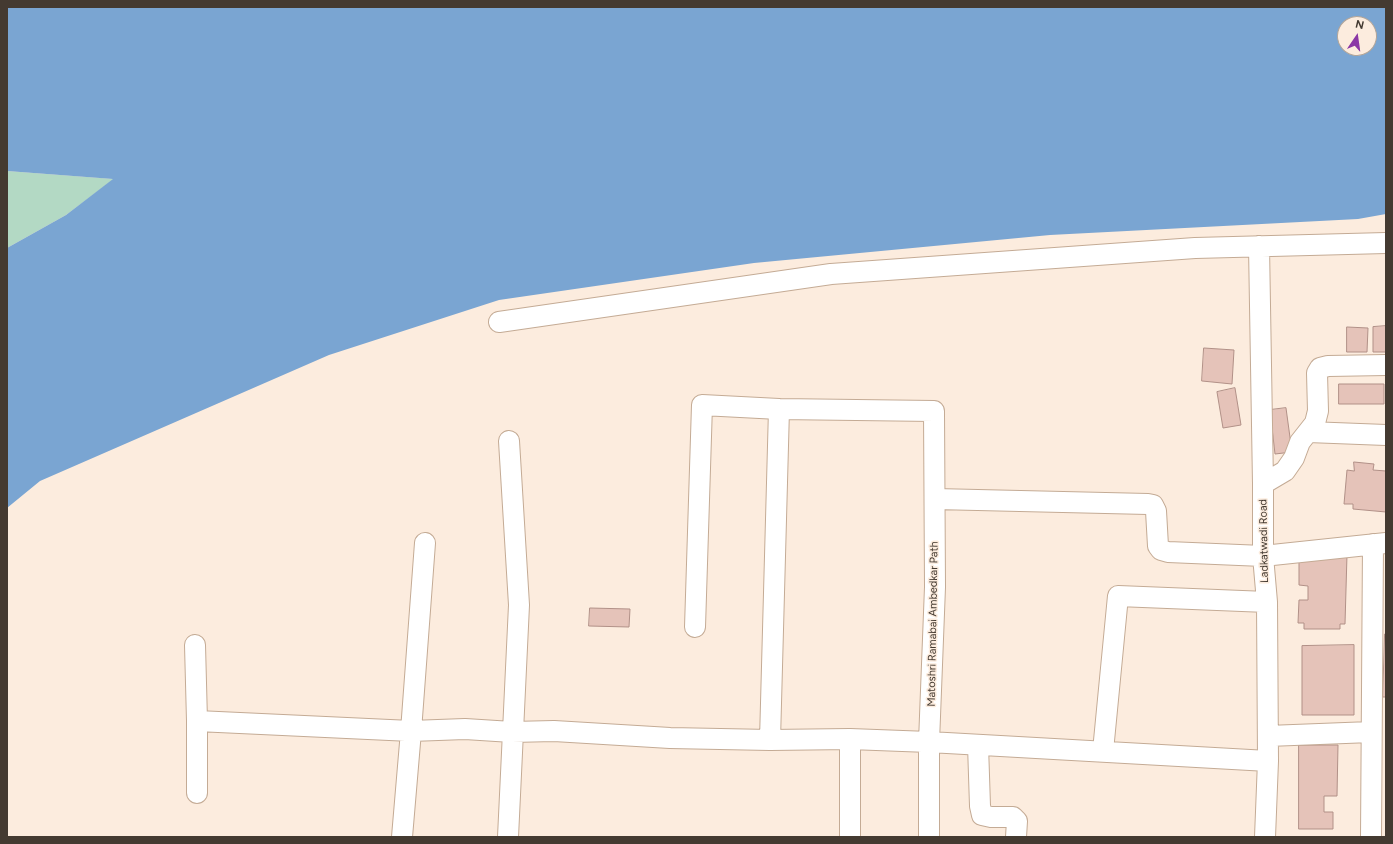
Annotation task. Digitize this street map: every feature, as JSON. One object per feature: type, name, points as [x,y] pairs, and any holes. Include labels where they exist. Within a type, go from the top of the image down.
[{"type":"street","points":[[499,322],[831,274],[1195,248],[1386,243]]},
{"type":"street","name":"Ladkatwadi Road","points":[[1259,246],[1263,556],[1267,602],[1268,761],[1266,837]]},
{"type":"street","points":[[1263,484],[1285,471],[1294,458],[1300,442],[1315,423],[1318,411],[1317,373],[1320,368],[1328,366],[1386,365]]},
{"type":"street","points":[[695,627],[702,405],[779,409],[770,740]]},
{"type":"street","name":"Matoshri Ramabai Ambedkar Path","points":[[779,409],[934,411],[935,587],[929,742],[928,837]]},
{"type":"street","points":[[1308,432],[1386,435]]},
{"type":"street","points":[[508,837],[519,604],[509,441]]},
{"type":"street","points":[[934,499],[1153,505],[1156,511],[1158,546],[1161,550],[1168,552],[1263,556],[1379,543],[1372,732],[1371,837]]},
{"type":"street","points":[[402,837],[424,543]]},
{"type":"street","points":[[1103,752],[1118,596],[1267,602]]},
{"type":"street","points":[[195,645],[197,793]]},
{"type":"street","points":[[197,721],[411,731],[465,728],[512,732],[554,731],[670,738],[770,740],[850,739],[1268,761]]},
{"type":"street","points":[[1268,736],[1372,732]]},
{"type":"street","points":[[850,739],[850,837]]},
{"type":"street","points":[[978,745],[980,806],[982,815],[991,817],[1012,817],[1017,822],[1016,837]]},
{"type":"green space","points":[[7,171],[114,179],[66,215],[7,248]]},
{"type":"water","points":[[7,7],[1386,7],[1386,214],[1358,219],[1050,235],[754,263],[499,300],[329,355],[40,481],[7,508],[7,248],[66,215],[113,179],[7,171]]},
{"type":"building","points":[[1386,326],[1386,352],[1373,352],[1373,327]]},
{"type":"building","points":[[1347,327],[1368,328],[1367,352],[1347,352]]},
{"type":"building","points":[[1204,348],[1234,350],[1232,384],[1202,381]]},
{"type":"building","points":[[1339,384],[1384,384],[1384,404],[1339,404]]},
{"type":"building","points":[[1235,388],[1241,425],[1223,428],[1217,392]]},
{"type":"building","points":[[1286,408],[1292,452],[1275,454],[1270,410]]},
{"type":"building","points":[[1354,462],[1374,464],[1373,470],[1386,471],[1386,512],[1353,509],[1353,504],[1344,504],[1347,470],[1354,471]]},
{"type":"building","points":[[1347,555],[1345,624],[1340,624],[1340,629],[1304,629],[1304,623],[1298,623],[1299,600],[1308,600],[1308,586],[1299,585],[1299,560]]},
{"type":"building","points":[[590,608],[630,609],[629,627],[589,626]]},
{"type":"building","points":[[1385,634],[1386,697],[1383,697]]},
{"type":"building","points":[[1354,645],[1354,715],[1302,715],[1302,646]]},
{"type":"building","points":[[1299,745],[1338,745],[1337,796],[1324,796],[1324,812],[1333,812],[1333,829],[1299,829]]}]
